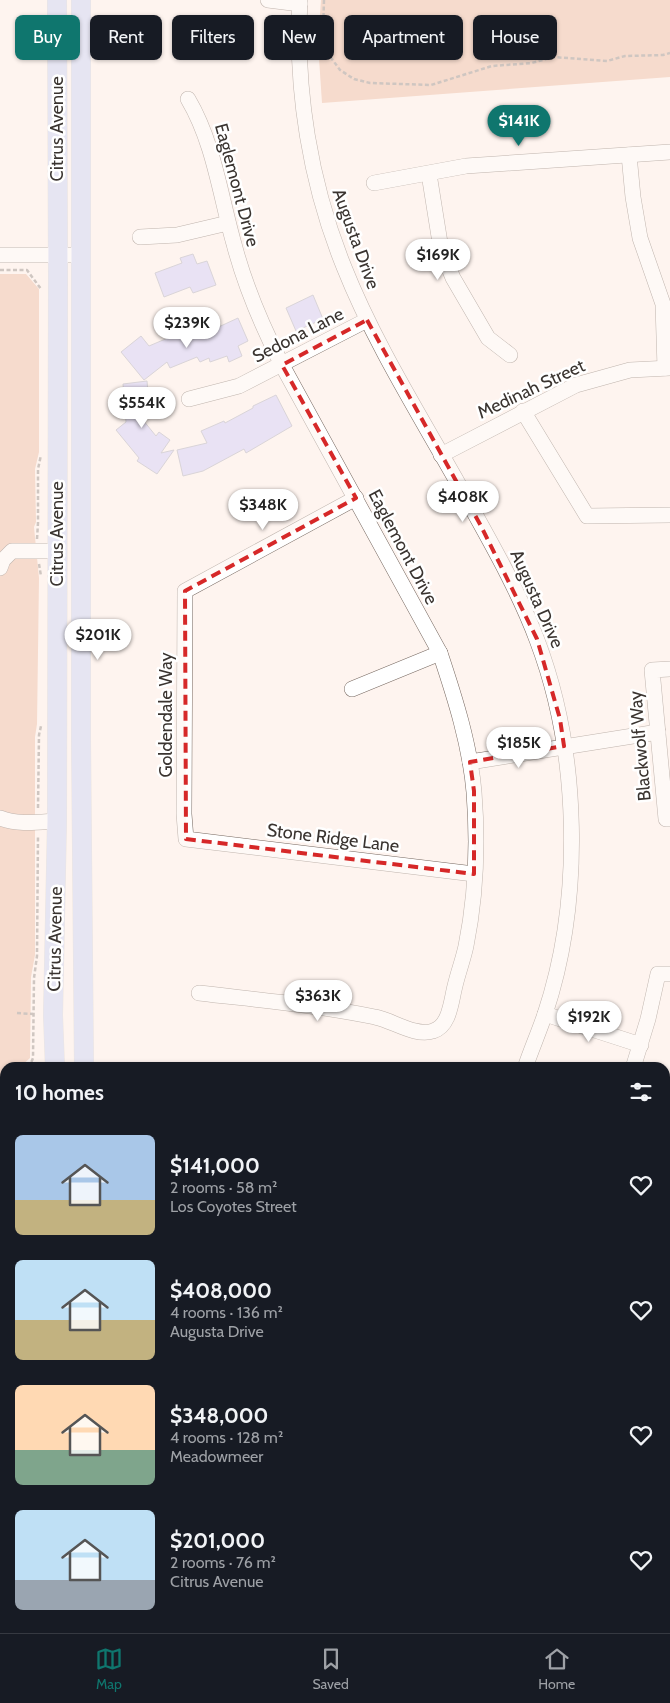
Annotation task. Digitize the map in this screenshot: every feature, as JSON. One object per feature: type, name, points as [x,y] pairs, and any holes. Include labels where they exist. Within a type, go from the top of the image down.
[{"type":"main road","name":"Citrus Avenue","points":[[55,1062],[47,822],[57,551],[57,0]]},
{"type":"main road","name":"Citrus Avenue","points":[[81,0],[81,740],[84,1062]]},
{"type":"street","points":[[268,0],[300,2]]},
{"type":"street","name":"Augusta Drive","points":[[300,2],[299,36],[304,116],[317,183],[328,224],[367,320],[515,590],[537,639],[549,675],[560,719],[571,818],[572,848],[568,896],[560,954],[545,1014],[527,1062]]},
{"type":"street","name":"Eaglemont Drive","points":[[188,99],[201,123],[211,149],[228,223],[245,281],[261,323],[282,365],[440,653],[454,693],[470,762],[474,791],[474,874],[466,948],[446,1020],[434,1031],[416,1032],[380,1018],[348,1011],[199,993]]},
{"type":"street","points":[[374,183],[466,166],[670,152]]},
{"type":"street","points":[[628,155],[640,238],[662,304],[667,368]]},
{"type":"street","points":[[429,174],[441,248],[453,278],[488,338],[510,355]]},
{"type":"street","points":[[140,238],[177,235],[228,223]]},
{"type":"street","points":[[0,255],[81,255]]},
{"type":"street","name":"Sedona Lane","points":[[189,399],[239,386],[367,320]]},
{"type":"street","name":"Medinah Street","points":[[442,455],[576,385],[630,370],[667,368]]},
{"type":"street","points":[[523,411],[586,516],[670,515]]},
{"type":"street","name":"Goldendale Way","points":[[186,839],[184,814],[185,590],[356,498]]},
{"type":"street","points":[[0,568],[3,560],[12,551],[57,551]]},
{"type":"street","points":[[352,689],[440,653]]},
{"type":"street","name":"Blackwolf Way","points":[[668,819],[652,670],[670,670]]},
{"type":"street","points":[[470,762],[658,732]]},
{"type":"street","points":[[0,818],[10,822],[47,822]]},
{"type":"street","name":"Stone Ridge Lane","points":[[186,839],[474,874]]},
{"type":"street","points":[[635,1062],[664,974]]},
{"type":"street","points":[[545,1014],[641,1044]]},
{"type":"path","points":[[324,0],[323,34],[329,55],[340,70],[354,79],[370,83],[431,85],[492,66],[532,63],[553,56],[607,61],[625,56],[663,55],[670,53]]},
{"type":"path","points":[[0,270],[27,270],[41,288],[41,297]]},
{"type":"path","points":[[41,454],[38,469],[38,523],[36,533],[41,578]]},
{"type":"path","points":[[31,1062],[34,978],[47,822],[39,735],[41,717]]},
{"type":"path","points":[[18,1013],[33,1014]]},
{"type":"highlighted area","points":[[367,320],[481,526],[537,639],[560,719],[564,746],[470,762],[474,791],[474,874],[186,839],[185,591],[356,498],[282,365]]},
{"type":"shaded area","points":[[321,0],[670,0],[670,77],[322,103],[319,60],[334,60],[334,15],[320,15]]},
{"type":"shaded area","points":[[0,274],[26,274],[39,289],[39,452],[35,469],[36,522],[34,527],[39,578],[37,724],[35,737],[35,955],[31,977],[30,1058],[26,1062],[0,1062]]},
{"type":"building","points":[[193,254],[197,264],[207,261],[216,285],[193,293],[190,287],[164,297],[155,273],[182,263],[180,258]]},
{"type":"building","points":[[313,295],[323,319],[296,331],[286,308]]},
{"type":"building","points":[[238,318],[248,341],[238,346],[242,356],[229,362],[227,356],[210,362],[209,358],[200,362],[197,357],[170,368],[167,362],[144,380],[121,352],[141,336],[149,346],[182,332],[186,342]]},
{"type":"building","points":[[147,381],[148,393],[152,393],[153,407],[134,409],[156,436],[159,432],[170,440],[161,453],[174,450],[157,474],[137,461],[139,458],[116,430],[126,422],[123,384]]},
{"type":"building","points":[[276,395],[292,426],[246,453],[244,449],[203,471],[183,476],[177,450],[207,443],[201,431],[224,421],[225,423]]}]
